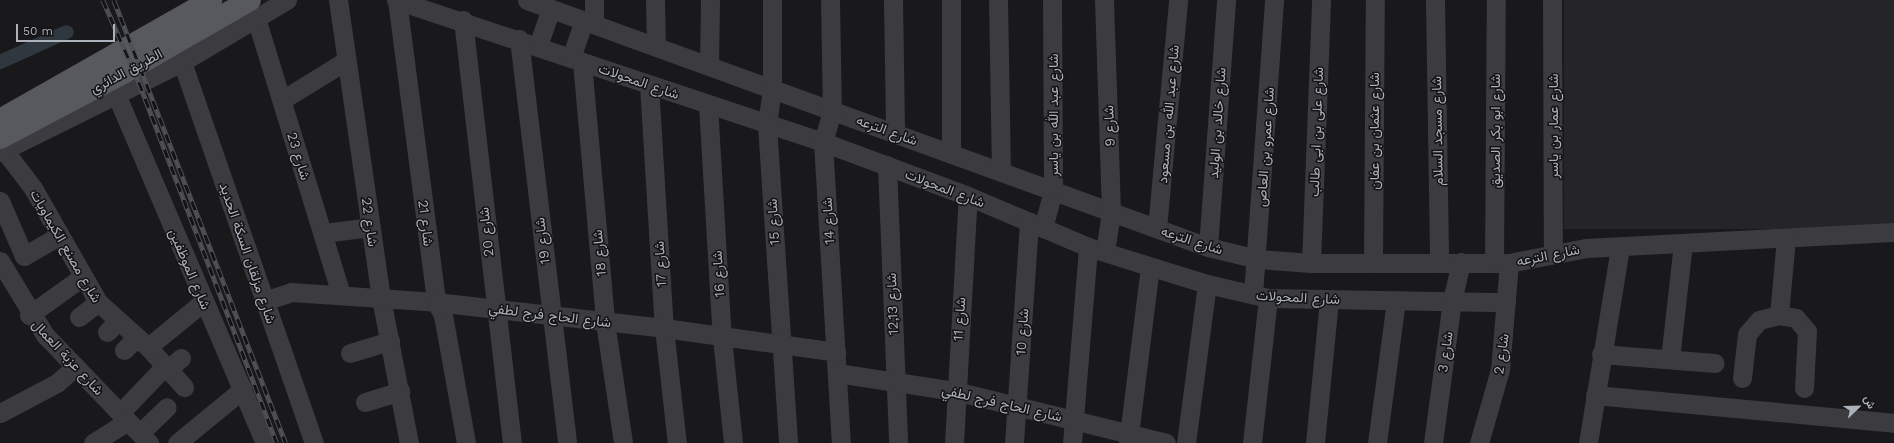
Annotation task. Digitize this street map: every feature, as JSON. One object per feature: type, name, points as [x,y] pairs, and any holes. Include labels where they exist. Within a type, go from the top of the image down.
[{"type":"main road","name":"الطريق الدائري","points":[[0,120],[211,0]]},
{"type":"main road","name":"الطريق الدائري","points":[[1,146],[125,72],[253,9]]},
{"type":"street","points":[[1,146],[116,94],[182,62],[253,9],[287,0]]},
{"type":"street","name":"شارع 22","points":[[338,0],[381,298],[409,443]]},
{"type":"street","name":"شارع المحولات","points":[[397,0],[463,20],[767,125],[823,142],[968,196],[1096,250],[1207,284],[1260,296],[1329,300],[1506,302]]},
{"type":"street","name":"شارع 21","points":[[397,0],[436,302],[443,314],[466,443]]},
{"type":"street","name":"شارع الترعه","points":[[527,0],[1111,212],[1208,246],[1258,259],[1311,263],[1501,263],[1553,253],[1620,247],[1894,232]]},
{"type":"street","points":[[576,60],[589,23],[594,0]]},
{"type":"street","points":[[655,0],[656,47]]},
{"type":"street","points":[[709,66],[710,0]]},
{"type":"street","name":"شارع 15","points":[[772,0],[772,89],[767,125],[780,345],[788,443]]},
{"type":"street","name":"شارع 14","points":[[830,0],[832,111],[823,142],[841,443]]},
{"type":"street","points":[[893,0],[895,133]]},
{"type":"street","points":[[951,0],[951,154]]},
{"type":"street","points":[[998,0],[1001,172]]},
{"type":"street","name":"شارع عبد الله بن ياسر","points":[[1036,225],[1053,190],[1052,0]]},
{"type":"street","name":"شارع 9","points":[[1072,443],[1096,250],[1111,212],[1104,0]]},
{"type":"street","name":"شارع عبد الله بن مسعود","points":[[1157,228],[1178,0]]},
{"type":"street","name":"شارع خالد بن الوليد","points":[[1208,246],[1226,0]]},
{"type":"street","name":"شارع عمرو بن العاص","points":[[1252,443],[1260,296],[1258,259],[1274,0]]},
{"type":"street","name":"شارع على بن ابى طالب","points":[[1311,263],[1321,0]]},
{"type":"street","name":"شارع عثمان بن عفان","points":[[1373,263],[1375,0]]},
{"type":"street","name":"شارع مسجد السلام","points":[[1435,0],[1439,262]]},
{"type":"street","name":"شارع ابو بكر الصديق","points":[[1496,0],[1501,263]]},
{"type":"street","name":"شارع عمار بن ياسر","points":[[1552,0],[1553,253]]},
{"type":"street","name":"شارع 23","points":[[253,9],[341,294]]},
{"type":"street","points":[[538,46],[551,9]]},
{"type":"street","name":"شارع 20","points":[[463,20],[494,308],[512,443]]},
{"type":"street","name":"شارع 19","points":[[519,39],[567,443]]},
{"type":"street","points":[[282,100],[347,60]]},
{"type":"street","name":"شارع 18","points":[[576,60],[605,322],[623,443]]},
{"type":"street","name":"شارع مزلقان السكة الحديد","points":[[182,62],[314,443]]},
{"type":"street","name":"شارع 17","points":[[649,85],[664,328],[677,443]]},
{"type":"street","name":"شارع الموظفين","points":[[116,94],[203,302],[243,388],[265,443]]},
{"type":"street","name":"شارع 16","points":[[708,105],[722,338],[733,443]]},
{"type":"street","name":"شارع مصنع الكيماويات","points":[[1,146],[33,188],[58,236],[113,326],[136,345],[172,364],[184,387]]},
{"type":"street","name":"شارع 12,13","points":[[888,166],[898,443]]},
{"type":"street","name":"شارع 11","points":[[954,443],[955,391],[968,196]]},
{"type":"street","points":[[0,201],[25,256],[58,236]]},
{"type":"street","name":"شارع 10","points":[[1014,443],[1036,225]]},
{"type":"street","points":[[323,233],[371,227]]},
{"type":"street","points":[[1779,315],[1786,238]]},
{"type":"street","points":[[1670,359],[1683,244]]},
{"type":"street","points":[[1588,443],[1601,354],[1620,247]]},
{"type":"street","name":"شارع عزبة العمال","points":[[0,261],[29,315],[134,428]]},
{"type":"street","name":"شارع 3","points":[[1433,443],[1452,301],[1461,262]]},
{"type":"street","name":"شارع 2","points":[[1479,443],[1500,370],[1506,302],[1501,263]]},
{"type":"street","points":[[1128,439],[1150,267]]},
{"type":"street","points":[[29,315],[82,277]]},
{"type":"street","points":[[1186,443],[1207,284]]},
{"type":"street","name":"شارع الحاج فرج لطفي","points":[[264,301],[291,292],[341,294],[436,302],[664,328],[722,338],[836,352]]},
{"type":"street","points":[[1315,443],[1329,300]]},
{"type":"street","points":[[1377,443],[1396,300]]},
{"type":"street","points":[[79,317],[98,302]]},
{"type":"street","points":[[136,345],[203,302]]},
{"type":"street","points":[[1742,378],[1747,334],[1759,320],[1779,315],[1796,318],[1807,331],[1804,388]]},
{"type":"street","points":[[350,353],[390,341]]},
{"type":"street","points":[[1601,354],[1715,363]]},
{"type":"street","points":[[134,428],[172,364]]},
{"type":"street","points":[[0,412],[58,384],[76,366]]},
{"type":"street","name":"شارع الحاج فرج لطفي","points":[[837,373],[895,380],[955,391],[1074,419],[1128,439],[1166,443]]},
{"type":"street","points":[[177,443],[243,388]]},
{"type":"street","points":[[366,402],[400,391]]},
{"type":"street","points":[[1595,395],[1894,423]]},
{"type":"street","points":[[93,443],[134,428],[167,407]]},
{"type":"shaded area","points":[[1564,0],[1894,0],[1894,229],[1564,229]]},
{"type":"waterway","points":[[0,62],[67,32]]},
{"type":"railway","points":[[103,0],[139,82],[277,443]]},
{"type":"railway","points":[[114,0],[286,443]]}]
